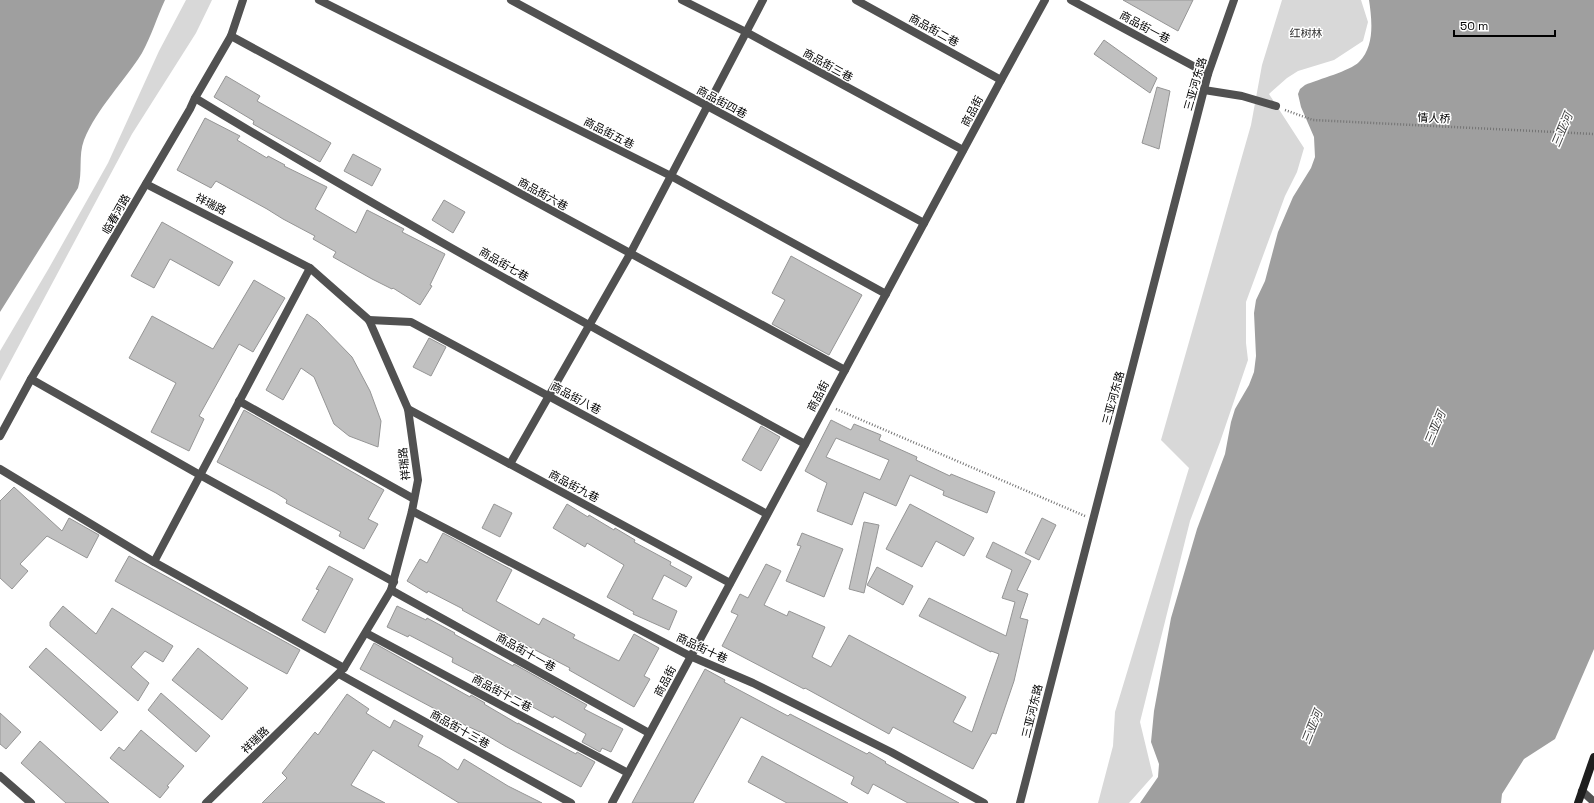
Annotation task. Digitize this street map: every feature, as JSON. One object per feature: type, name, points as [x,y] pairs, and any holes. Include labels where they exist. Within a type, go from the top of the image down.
[{"type":"main road","points":[[1578,803],[1594,757]]},
{"type":"street","name":"临春河路","points":[[0,436],[31,379],[190,109],[231,36],[243,0]]},
{"type":"street","name":"商品街五巷","points":[[319,0],[671,176],[886,294]]},
{"type":"street","name":"商品街四巷","points":[[511,0],[924,223]]},
{"type":"street","name":"商品街三巷","points":[[682,0],[746,32],[963,150]]},
{"type":"street","points":[[510,464],[630,254],[762,0]]},
{"type":"street","name":"商品街二巷","points":[[856,0],[1001,80]]},
{"type":"street","name":"商品街","points":[[612,803],[1045,0]]},
{"type":"street","name":"商品街一巷","points":[[1071,0],[1208,74]]},
{"type":"street","name":"三亚河东路","points":[[1020,803],[1208,74],[1234,0]]},
{"type":"street","name":"商品街六巷","points":[[231,36],[845,370]]},
{"type":"street","points":[[1204,90],[1242,96],[1276,106]]},
{"type":"street","name":"商品街七巷","points":[[195,98],[273,145],[589,326],[805,444]]},
{"type":"street","name":"祥瑞路","points":[[146,184],[310,268],[369,320],[408,409],[418,480],[412,511],[391,590],[342,671],[206,803]]},
{"type":"street","points":[[154,562],[310,268]]},
{"type":"street","name":"商品街八巷","points":[[369,320],[411,322],[767,514]]},
{"type":"street","points":[[31,379],[200,475],[394,582]]},
{"type":"street","points":[[239,401],[414,499]]},
{"type":"street","name":"商品街九巷","points":[[408,409],[730,583]]},
{"type":"street","name":"商品街十三巷","points":[[0,469],[154,562],[571,803]]},
{"type":"street","name":"商品街十巷","points":[[412,511],[690,656],[753,684],[891,752],[984,803]]},
{"type":"street","name":"商品街十一巷","points":[[391,590],[649,733]]},
{"type":"street","name":"商品街十二巷","points":[[366,633],[628,773]]},
{"type":"street","points":[[0,776],[31,803]]},
{"type":"street","points":[[1582,791],[1594,803]]},
{"type":"path","name":"情人桥","points":[[1276,106],[1313,120],[1594,134]]},
{"type":"path","points":[[826,405],[1092,520]]},
{"type":"green space","points":[[186,0],[212,0],[196,33],[132,134],[0,381],[0,351],[108,163],[159,51]]},
{"type":"green space","name":"红树林","points":[[1282,0],[1361,0],[1368,22],[1363,41],[1334,60],[1298,71],[1287,78],[1269,94],[1304,148],[1297,172],[1285,196],[1246,302],[1246,343],[1248,360],[1220,442],[1190,521],[1140,722],[1153,776],[1129,803],[1098,803],[1113,746],[1115,712],[1189,468],[1161,440],[1251,125],[1262,65]]},
{"type":"water","points":[[0,0],[165,0],[142,53],[103,106],[89,128],[82,146],[78,188],[0,312]]},
{"type":"water","name":"三亚河","points":[[1369,0],[1594,0],[1594,649],[1555,739],[1524,759],[1502,794],[1501,803],[1140,803],[1158,777],[1159,764],[1151,742],[1154,711],[1171,618],[1197,529],[1225,454],[1235,409],[1249,385],[1254,372],[1256,356],[1254,313],[1256,300],[1265,281],[1278,232],[1293,197],[1311,168],[1315,157],[1314,137],[1301,107],[1298,94],[1300,89],[1305,85],[1349,69],[1359,62],[1364,56],[1368,48],[1371,32]]},
{"type":"building","points":[[1123,0],[1193,0],[1178,31]]},
{"type":"building","points":[[1104,40],[1157,78],[1150,93],[1094,54]]},
{"type":"building","points":[[226,76],[260,96],[257,101],[331,143],[320,162],[253,124],[254,121],[214,97]]},
{"type":"building","points":[[1157,87],[1170,91],[1159,149],[1142,143]]},
{"type":"building","points":[[205,118],[240,136],[237,140],[267,158],[268,156],[285,165],[284,166],[327,187],[315,209],[356,233],[367,210],[404,229],[402,232],[445,254],[430,285],[432,286],[420,305],[393,288],[392,289],[372,279],[333,257],[336,252],[313,239],[315,236],[267,209],[216,181],[211,188],[177,170]]},
{"type":"building","points":[[353,154],[381,169],[372,186],[344,171]]},
{"type":"building","points":[[444,200],[465,212],[453,233],[432,220]]},
{"type":"building","points":[[162,222],[233,262],[219,286],[170,259],[154,288],[131,276]]},
{"type":"building","points":[[791,256],[862,295],[829,355],[772,324],[785,300],[772,293]]},
{"type":"building","points":[[254,280],[285,298],[253,352],[239,344],[199,416],[204,419],[189,451],[151,432],[176,383],[129,358],[152,316],[213,349]]},
{"type":"building","points":[[307,314],[317,321],[352,357],[370,391],[381,421],[378,447],[349,436],[334,424],[314,377],[301,368],[283,400],[266,390]]},
{"type":"building","points":[[429,338],[446,347],[431,376],[413,367]]},
{"type":"building","points":[[244,410],[384,490],[368,519],[378,524],[364,549],[339,536],[341,532],[286,503],[287,500],[276,493],[217,462]]},
{"type":"building","points":[[831,420],[851,430],[854,424],[881,435],[879,440],[917,457],[916,460],[950,476],[951,474],[995,492],[987,513],[943,495],[944,491],[910,475],[896,506],[864,492],[852,525],[817,511],[827,483],[805,471]],"holes":[[[836,438],[889,460],[880,480],[826,457]]]},
{"type":"building","points":[[761,426],[780,437],[761,471],[742,460]]},
{"type":"building","points":[[14,487],[62,531],[69,518],[99,535],[87,558],[47,536],[20,564],[28,571],[12,589],[0,578],[0,501]]},
{"type":"building","points":[[494,504],[512,513],[500,537],[482,528]]},
{"type":"building","points":[[567,504],[588,517],[589,515],[614,530],[615,528],[635,540],[634,542],[671,562],[670,565],[692,577],[686,587],[664,575],[652,599],[677,611],[669,630],[633,614],[634,612],[607,597],[624,565],[587,543],[585,547],[553,528]]},
{"type":"building","points":[[910,504],[974,538],[964,556],[936,541],[922,567],[886,549]]},
{"type":"building","points":[[1042,518],[1056,525],[1039,560],[1025,553]]},
{"type":"building","points":[[864,522],[879,525],[864,593],[849,589]]},
{"type":"building","points":[[443,533],[512,570],[496,601],[539,625],[543,618],[575,635],[573,638],[619,661],[634,634],[659,648],[644,676],[650,679],[634,707],[569,670],[570,668],[516,640],[462,610],[463,609],[428,591],[427,593],[407,581],[420,559],[427,563]]},
{"type":"building","points":[[802,533],[843,549],[824,597],[786,581],[801,546],[797,545]]},
{"type":"building","points":[[993,542],[1031,561],[1017,590],[1028,594],[1020,618],[1028,620],[1014,681],[996,734],[992,733],[973,769],[893,727],[889,734],[805,688],[804,689],[722,646],[738,615],[731,612],[740,594],[748,598],[766,564],[781,571],[764,605],[787,616],[789,611],[825,627],[812,657],[831,667],[849,635],[966,697],[953,722],[972,732],[999,654],[991,652],[919,616],[929,598],[1006,636],[1015,602],[1002,598],[1012,570],[986,557]]},
{"type":"building","points":[[129,556],[300,650],[287,674],[115,581]]},
{"type":"building","points":[[329,566],[353,579],[325,633],[302,620],[319,590],[316,589]]},
{"type":"building","points":[[877,567],[913,586],[903,605],[867,585]]},
{"type":"building","points":[[63,606],[96,634],[112,608],[173,646],[163,662],[145,651],[131,667],[149,683],[138,701],[50,626],[50,622]]},
{"type":"building","points":[[397,606],[426,620],[427,618],[513,666],[514,664],[587,705],[584,709],[623,729],[611,752],[602,748],[600,752],[582,742],[586,734],[494,686],[491,693],[476,686],[481,677],[452,662],[453,658],[409,635],[408,637],[387,627]]},
{"type":"building","points":[[374,643],[470,697],[471,695],[518,724],[576,754],[577,752],[595,762],[581,787],[480,731],[465,725],[360,669]]},
{"type":"building","points":[[46,648],[118,712],[101,731],[29,667]]},
{"type":"building","points":[[198,648],[248,688],[222,720],[172,680]]},
{"type":"building","points":[[705,669],[725,680],[724,682],[788,716],[790,714],[867,754],[869,752],[886,762],[885,763],[959,803],[908,803],[873,784],[868,794],[851,784],[854,777],[741,717],[693,803],[632,803]]},
{"type":"building","points":[[161,693],[210,736],[196,752],[148,710]]},
{"type":"building","points":[[347,694],[369,709],[366,713],[390,728],[394,720],[423,736],[418,746],[458,770],[464,759],[508,786],[542,803],[459,803],[373,750],[351,785],[385,803],[262,803],[287,778],[282,773],[315,732],[318,735]]},
{"type":"building","points":[[0,713],[21,732],[6,749],[0,744]]},
{"type":"building","points":[[141,730],[184,766],[167,786],[169,787],[160,798],[110,758],[119,747],[124,751]]},
{"type":"building","points":[[40,741],[109,803],[66,803],[21,763]]},
{"type":"building","points":[[762,756],[848,803],[787,803],[748,782]]}]
